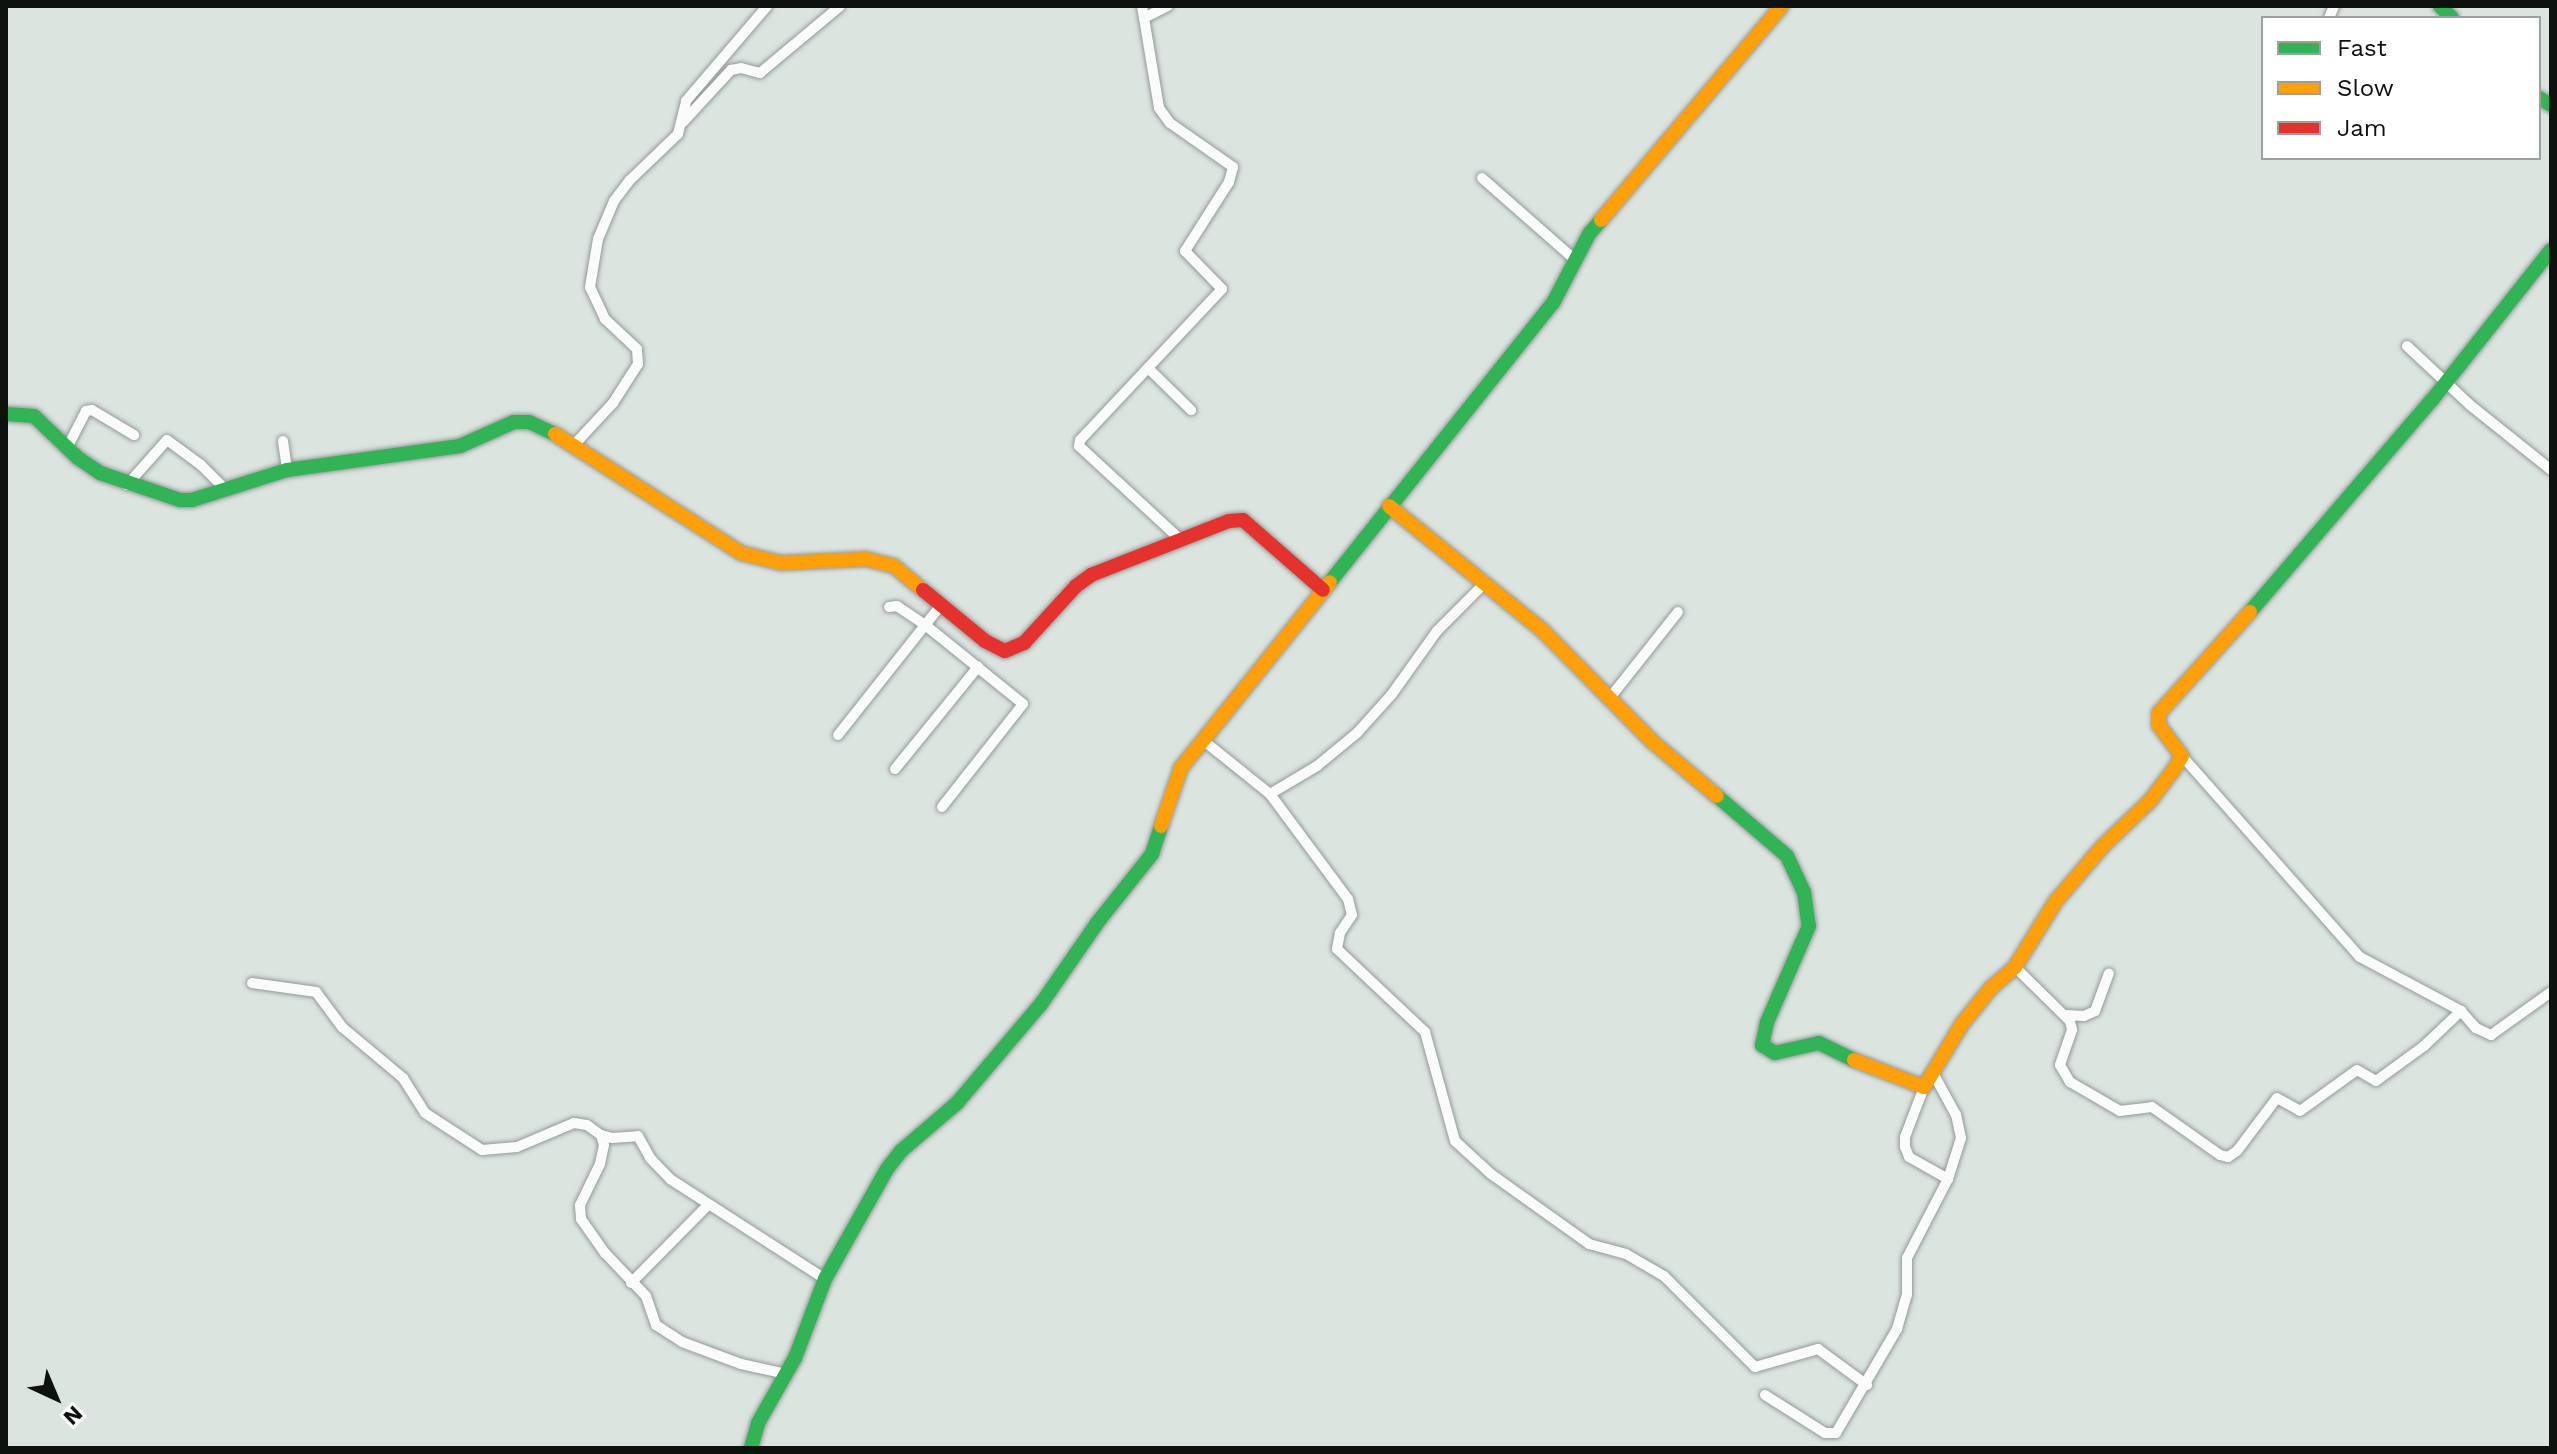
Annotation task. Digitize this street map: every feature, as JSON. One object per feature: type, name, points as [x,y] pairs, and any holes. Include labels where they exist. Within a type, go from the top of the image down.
[{"type":"street","points":[[573,446],[613,403],[638,364],[640,355],[605,319],[590,287],[598,239],[614,201],[630,180],[678,134],[686,101],[767,6]]},
{"type":"street","points":[[683,122],[731,70],[741,68],[760,73],[840,6]]},
{"type":"street","points":[[1142,6],[1163,117],[1230,162],[1234,173],[1185,251],[1222,285],[1222,293],[1080,440],[1079,446],[1181,540]]},
{"type":"street","points":[[1144,18],[1168,6]]},
{"type":"street","points":[[751,1448],[758,1423],[787,1374],[825,1279],[895,1159],[942,1119],[999,1059],[1105,913],[1146,865],[1167,817],[1178,773],[1553,303],[1573,258],[1589,234],[1782,6]]},
{"type":"street","points":[[1482,178],[1573,258]]},
{"type":"street","points":[[2551,250],[2446,383],[2276,584],[2170,697],[2159,713],[2159,725],[2182,756],[2360,957],[2461,1011],[2476,1028],[2491,1035],[2551,992]]},
{"type":"street","points":[[2407,346],[2446,383],[2551,470]]},
{"type":"street","points":[[1149,369],[1191,410]]},
{"type":"street","points":[[67,448],[86,411],[92,410],[134,435]]},
{"type":"street","points":[[6,414],[34,416],[67,448],[100,473],[127,485],[180,500],[226,490],[287,470],[460,446],[518,421],[535,425],[741,553],[781,563],[866,559],[888,563],[993,646],[1013,651],[1091,575],[1217,525],[1243,520],[1252,525],[1323,590]]},
{"type":"street","points":[[127,485],[167,440],[201,465],[226,490]]},
{"type":"street","points":[[283,441],[287,470]]},
{"type":"street","points":[[1389,506],[1542,630],[1698,784],[1774,843],[1797,871],[1809,914],[1809,926],[1770,1014],[1762,1045],[1775,1053],[1819,1043],[1894,1078],[1924,1087]]},
{"type":"street","points":[[1270,794],[1317,766],[1357,733],[1392,694],[1437,631],[1484,584]]},
{"type":"street","points":[[838,735],[941,605]]},
{"type":"street","points":[[889,607],[897,606],[924,624],[1021,701],[1023,707],[942,807]]},
{"type":"street","points":[[1609,699],[1678,612]]},
{"type":"street","points":[[895,769],[978,667]]},
{"type":"street","points":[[1204,741],[1270,794],[1352,907],[1352,915],[1340,933],[1337,949],[1425,1032],[1455,1141],[1491,1174],[1589,1244],[1626,1254],[1664,1276],[1755,1367],[1818,1349],[1867,1385]]},
{"type":"street","points":[[1948,1179],[1909,1157],[1905,1147],[1905,1137],[1924,1087],[1973,1009],[2015,967],[2056,901],[2103,846],[2150,801],[2182,756]]},
{"type":"street","points":[[2015,967],[2066,1015],[2072,1030],[2060,1065],[2070,1082],[2120,1111],[2152,1107],[2220,1155],[2228,1157],[2237,1151],[2277,1098],[2300,1111],[2357,1070],[2376,1081],[2424,1046],[2461,1011]]},
{"type":"street","points":[[2066,1015],[2084,1016],[2095,1011],[2109,973]]},
{"type":"street","points":[[252,983],[316,992],[342,1027],[403,1078],[425,1113],[482,1150],[517,1147],[574,1123],[587,1125],[601,1135],[612,1138],[638,1136],[650,1158],[670,1179],[825,1279]]},
{"type":"street","points":[[1765,1395],[1831,1435],[1839,1428],[1867,1385],[1897,1329],[1908,1287],[1905,1274],[1907,1258],[1948,1179],[1961,1131],[1933,1073]]},
{"type":"street","points":[[601,1135],[603,1155],[584,1192],[580,1205],[581,1219],[631,1283],[646,1296],[653,1321],[668,1334],[741,1364],[787,1374]]},
{"type":"street","points":[[631,1283],[708,1205]]},
{"type":"traffic: fast","points":[[2440,6],[2450,16]]},
{"type":"traffic: fast","points":[[2541,99],[2551,105]]},
{"type":"traffic: fast","points":[[1330,582],[1553,303],[1589,234],[1601,220]]},
{"type":"traffic: fast","points":[[2250,612],[2432,400],[2551,250]]},
{"type":"traffic: fast","points":[[6,414],[34,416],[78,458],[100,473],[180,500],[192,500],[287,470],[460,446],[514,422],[529,422],[555,434]]},
{"type":"traffic: fast","points":[[1717,796],[1787,856],[1804,892],[1809,926],[1767,1022],[1762,1045],[1775,1053],[1819,1043],[1854,1060]]},
{"type":"traffic: fast","points":[[751,1448],[758,1423],[795,1358],[825,1279],[887,1169],[901,1151],[957,1103],[1041,1004],[1097,923],[1152,854],[1161,826]]},
{"type":"traffic: slow","points":[[1601,220],[1782,6]]},
{"type":"traffic: slow","points":[[555,434],[741,553],[781,563],[866,559],[894,566],[923,590]]},
{"type":"traffic: slow","points":[[1389,506],[1542,630],[1654,743],[1717,796]]},
{"type":"traffic: slow","points":[[1161,826],[1181,768],[1330,582]]},
{"type":"traffic: slow","points":[[1854,1060],[1924,1087],[1962,1024],[1991,988],[2015,967],[2056,901],[2103,846],[2150,801],[2173,771],[2182,756],[2159,725],[2159,713],[2250,612]]},
{"type":"traffic: jam","points":[[923,590],[985,641],[1005,651],[1024,643],[1076,586],[1091,575],[1229,521],[1243,520],[1323,590]]}]
